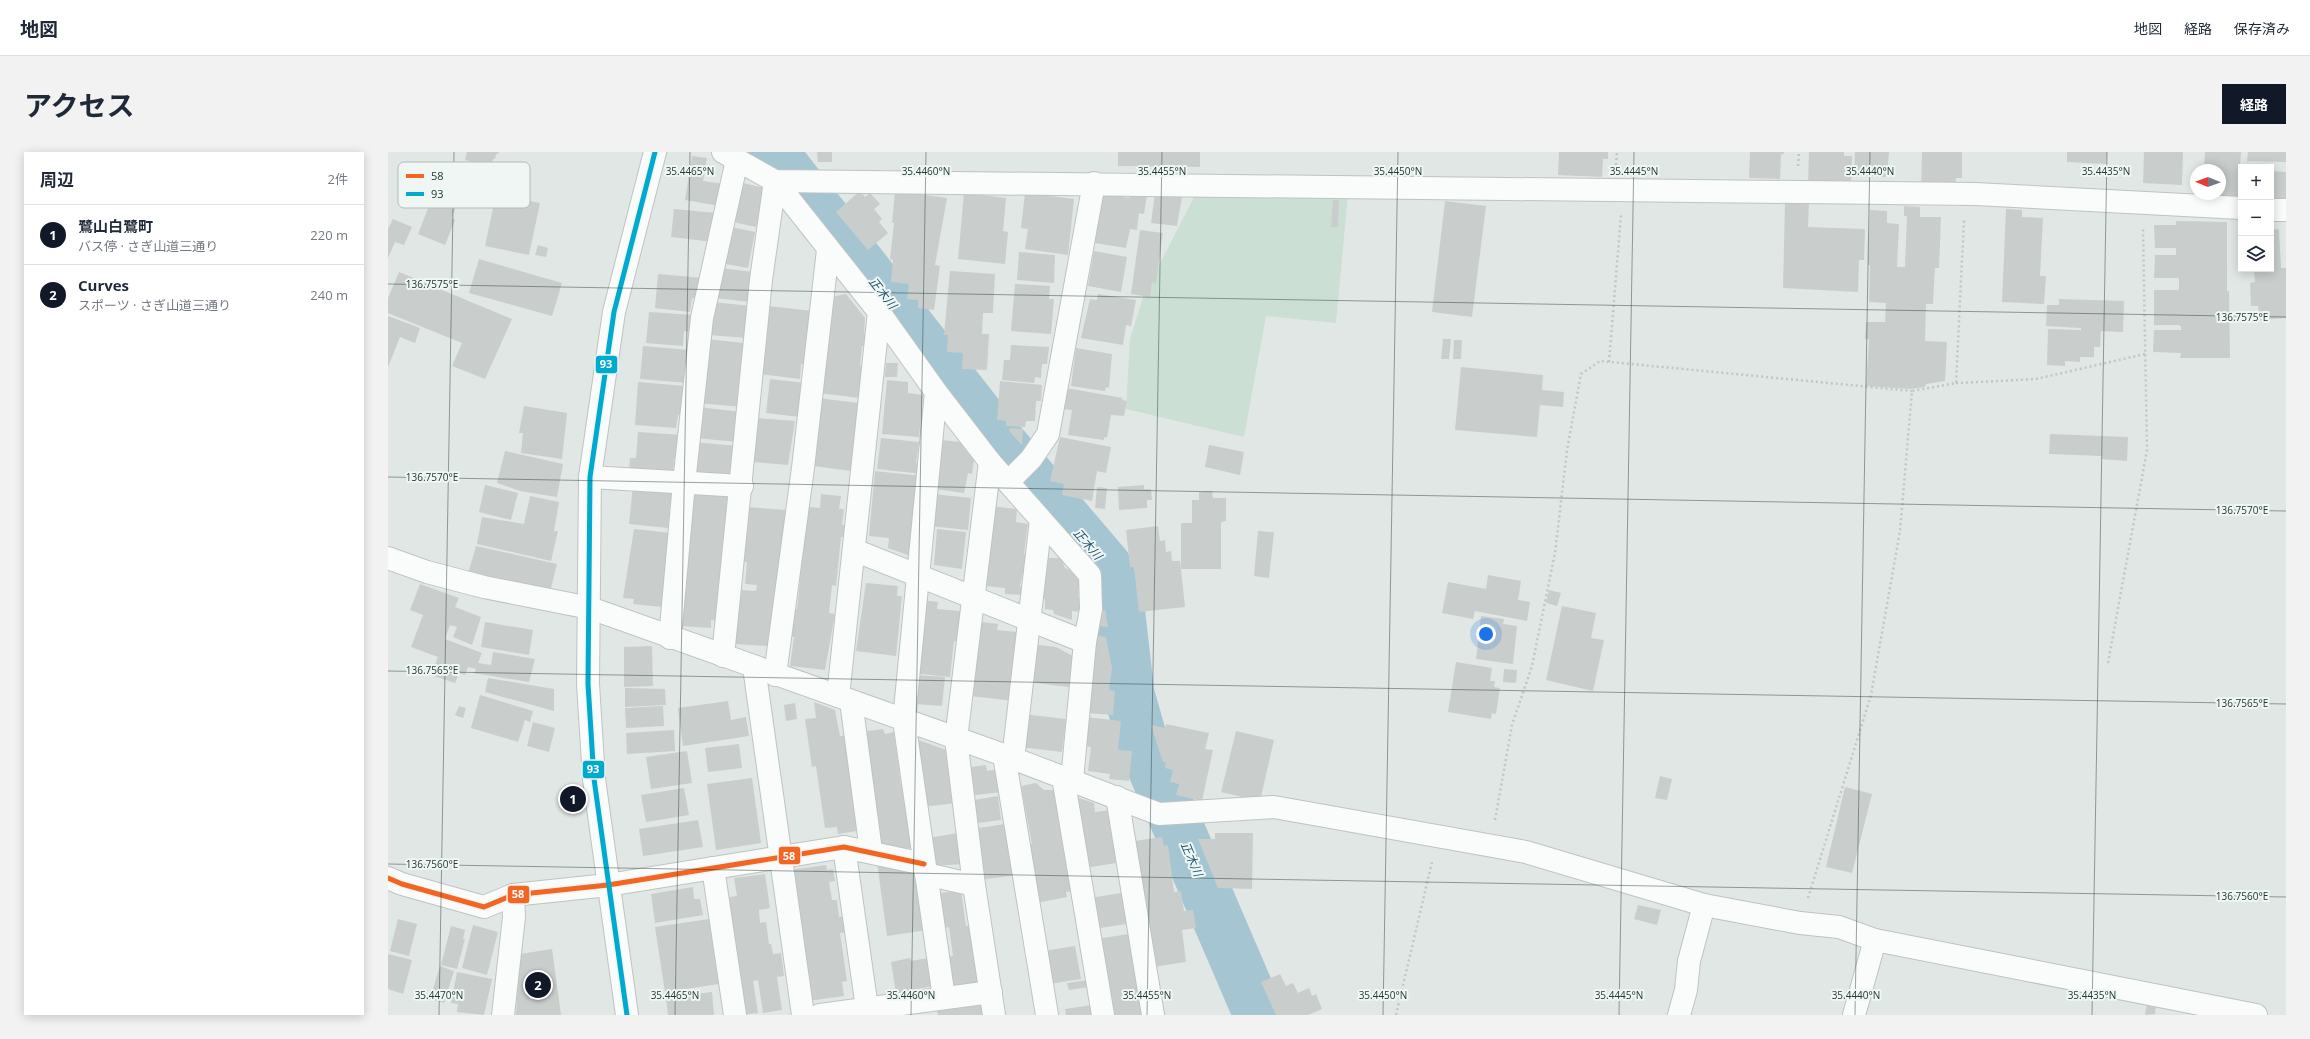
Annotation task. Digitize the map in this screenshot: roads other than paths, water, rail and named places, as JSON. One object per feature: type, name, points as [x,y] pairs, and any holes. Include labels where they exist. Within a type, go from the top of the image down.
[{"type":"street","points":[[627,1015],[594,779],[588,684],[590,608],[588,581],[590,478],[614,312],[655,152]]},
{"type":"street","points":[[670,638],[684,483],[702,318],[730,156],[778,181],[828,250],[879,312],[936,392],[990,462],[1011,479],[1041,520],[1090,575],[1091,609],[1085,642],[1068,779],[1103,1015]]},
{"type":"street","points":[[778,181],[1623,189],[1966,195],[2238,208]]},
{"type":"street","points":[[723,656],[742,486],[761,280],[778,181]]},
{"type":"street","points":[[1011,479],[1031,459],[1048,434],[1094,183]]},
{"type":"street","points":[[2274,210],[2286,210]]},
{"type":"street","points":[[775,675],[803,468],[828,250]]},
{"type":"street","points":[[871,852],[844,699],[854,550],[879,312]]},
{"type":"street","points":[[936,392],[904,720],[925,869],[936,1004]]},
{"type":"street","points":[[990,462],[956,739],[974,885],[994,1015]]},
{"type":"street","points":[[590,478],[742,486]]},
{"type":"street","points":[[1041,520],[1029,620],[1009,757],[1047,1015]]},
{"type":"street","points":[[854,550],[1085,642]]},
{"type":"street","points":[[388,558],[484,587],[590,608],[670,638],[1009,757],[1159,814],[1184,814],[1274,807],[1526,852],[1704,905],[1800,923],[1839,927],[1875,940],[2256,1015]]},
{"type":"street","points":[[754,667],[803,1015]]},
{"type":"street","points":[[1117,797],[1153,1015]]},
{"type":"street","points":[[388,878],[402,884],[484,907],[513,896],[608,885],[844,847],[871,852],[974,885]]},
{"type":"street","points":[[844,847],[868,1012]]},
{"type":"street","points":[[713,868],[735,1015]]},
{"type":"street","points":[[503,1015],[514,917],[513,896]]},
{"type":"street","points":[[1679,1015],[1686,990],[1689,961],[1704,905]]},
{"type":"street","points":[[1854,1015],[1875,940]]},
{"type":"street","points":[[820,1015],[868,1012],[936,1004],[991,992]]},
{"type":"waterway","name":"正木川","points":[[770,152],[775,155],[995,436],[1107,567],[1119,607],[1129,694],[1145,750],[1259,1015]]},
{"type":"place","name":"鷺山白鷺町","points":[[573,799]]},
{"type":"place","name":"Curves","points":[[538,985]]}]
